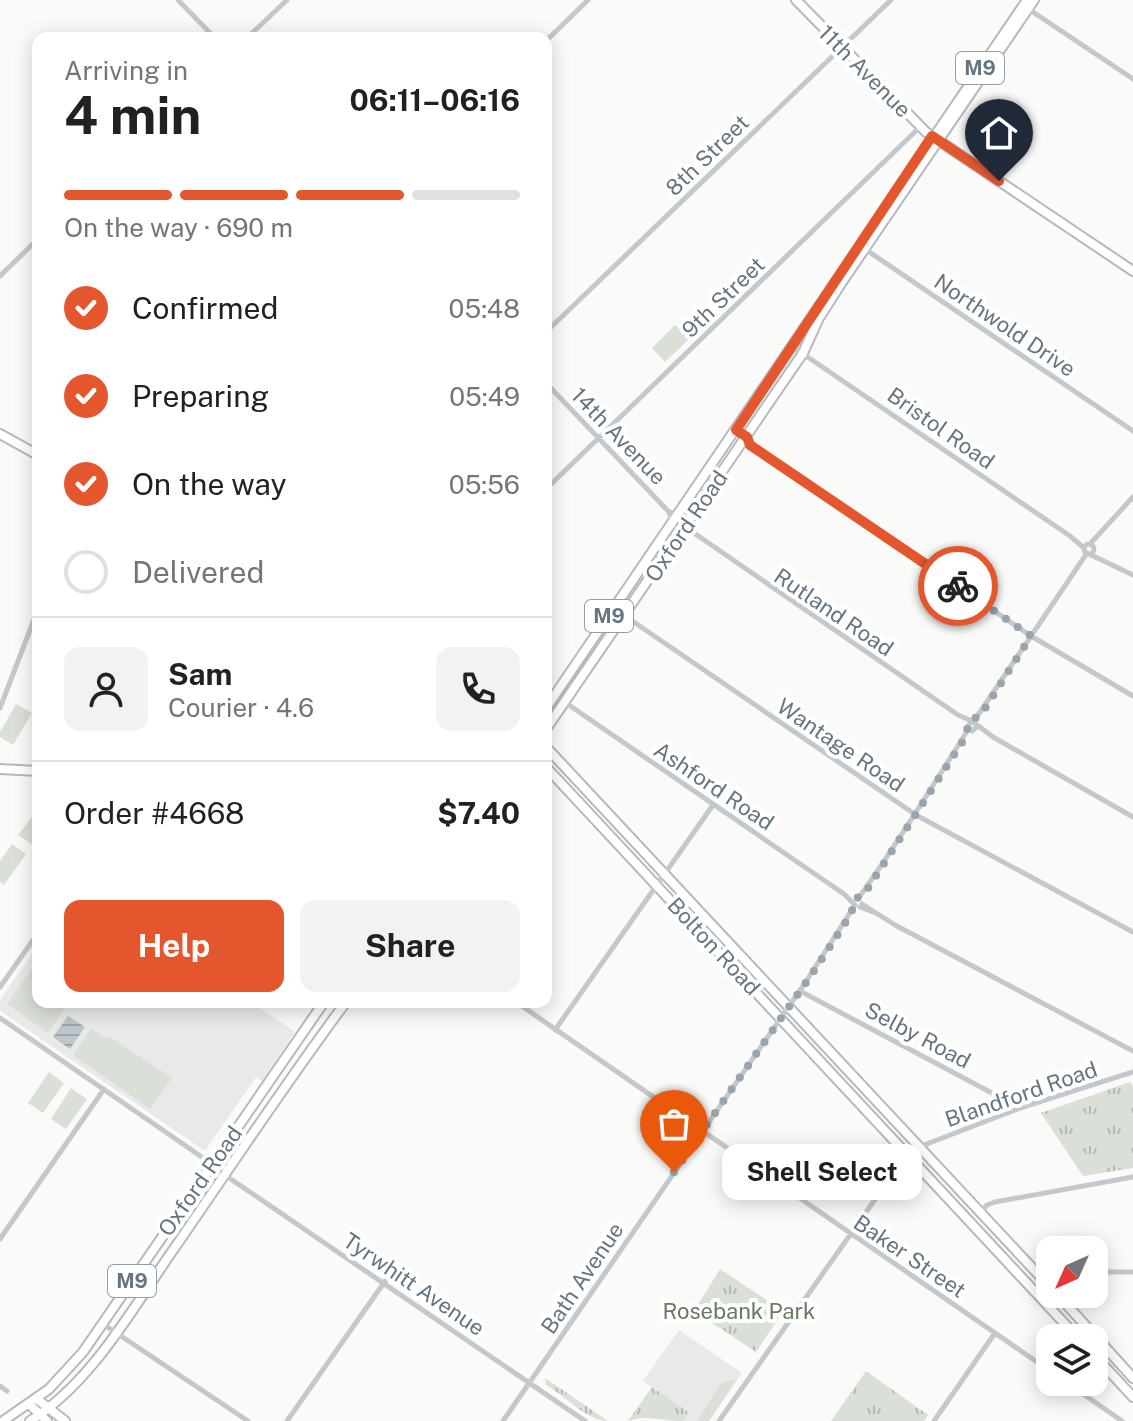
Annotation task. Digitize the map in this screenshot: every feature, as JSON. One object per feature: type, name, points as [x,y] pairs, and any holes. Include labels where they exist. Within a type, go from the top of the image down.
[{"type":"main road","name":"11th Avenue","points":[[796,0],[920,127],[1133,271]]},
{"type":"main road","name":"Oxford Road","points":[[552,699],[1026,4],[1034,0]]},
{"type":"main road","name":"Oxford Road","points":[[552,721],[746,443],[803,353],[819,318],[862,247]]},
{"type":"main road","points":[[0,434],[32,452]]},
{"type":"main road","name":"Bolton Road","points":[[552,753],[1036,1270]]},
{"type":"main road","points":[[0,769],[32,771]]},
{"type":"main road","name":"Bolton Road","points":[[552,773],[1065,1324]]},
{"type":"main road","name":"Oxford Road","points":[[3,1421],[33,1401],[70,1369],[320,1008]]},
{"type":"main road","name":"Oxford Road","points":[[30,1421],[43,1418],[47,1409],[93,1363],[342,1008]]},
{"type":"main road","points":[[1070,1308],[1133,1378]]},
{"type":"main road","points":[[1108,1370],[1133,1397]]},
{"type":"main road","points":[[33,1401],[65,1421]]},
{"type":"main road","points":[[33,1401],[43,1418]]},
{"type":"street","points":[[178,0],[209,32]]},
{"type":"street","points":[[253,32],[287,0]]},
{"type":"street","points":[[552,35],[588,0]]},
{"type":"street","name":"8th Street","points":[[552,326],[891,0]]},
{"type":"street","points":[[1026,4],[1133,79]]},
{"type":"street","name":"9th Street","points":[[552,483],[920,127]]},
{"type":"street","points":[[0,276],[32,245]]},
{"type":"street","name":"Northwold Drive","points":[[862,247],[1133,431]]},
{"type":"street","name":"Bristol Road","points":[[793,347],[1088,549],[1133,575]]},
{"type":"street","name":"14th Avenue","points":[[552,389],[669,512]]},
{"type":"street","points":[[736,430],[746,443],[1031,636],[1133,696]]},
{"type":"street","points":[[730,439],[746,443]]},
{"type":"street","name":"Bath Avenue","points":[[503,1421],[800,991],[1088,549],[1133,497]]},
{"type":"street","points":[[669,512],[679,513],[690,522],[694,533],[683,532],[671,523],[669,512]]},
{"type":"street","name":"Rutland Road","points":[[694,533],[973,726],[1133,817]]},
{"type":"street","name":"Wantage Road","points":[[625,616],[916,815],[1133,932]]},
{"type":"street","points":[[0,708],[32,625]]},
{"type":"street","name":"Ashford Road","points":[[566,703],[858,904],[1133,1051]]},
{"type":"street","points":[[555,1030],[713,805]]},
{"type":"street","points":[[0,987],[32,942]]},
{"type":"street","name":"Selby Road","points":[[800,991],[1020,1108]]},
{"type":"street","name":"Baker Street","points":[[524,1008],[701,1133],[1036,1361]]},
{"type":"street","points":[[0,1018],[212,1164],[230,1166]]},
{"type":"street","name":"Blandford Road","points":[[907,1154],[1020,1108],[1133,1072]]},
{"type":"street","points":[[0,1239],[104,1089]]},
{"type":"street","points":[[719,1421],[907,1154]]},
{"type":"street","name":"Tyrwhitt Avenue","points":[[225,1174],[585,1421]]},
{"type":"street","points":[[981,1212],[995,1202],[1133,1177]]},
{"type":"street","points":[[1108,1272],[1133,1272]]},
{"type":"street","points":[[287,1421],[388,1277]]},
{"type":"street","points":[[102,1324],[248,1421]]},
{"type":"street","points":[[934,1421],[995,1333]]},
{"type":"street","points":[[0,1386],[7,1391]]},
{"type":"street","points":[[1086,1396],[1122,1421]]},
{"type":"shaded area","points":[[32,954],[32,1008],[260,1008],[295,1032],[262,1081],[256,1077],[205,1151],[0,1011],[0,1000]]},
{"type":"shaded area","points":[[68,1016],[85,1027],[70,1049],[53,1037]]},
{"type":"shaded area","points":[[679,1330],[742,1373],[709,1421],[683,1421],[687,1412],[643,1381]]},
{"type":"green space","points":[[675,325],[689,339],[665,362],[652,348]]},
{"type":"green space","points":[[16,704],[32,713],[13,745],[0,737],[0,732]]},
{"type":"green space","points":[[32,817],[32,844],[18,835]]},
{"type":"green space","points":[[12,844],[26,854],[4,885],[0,882],[0,861]]},
{"type":"green space","points":[[32,969],[32,1008],[65,1008],[48,1033],[7,1004]]},
{"type":"green space","points":[[91,1028],[172,1078],[150,1109],[73,1055]]},
{"type":"green space","points":[[49,1072],[64,1083],[43,1113],[28,1103]]},
{"type":"green space","points":[[1130,1082],[1133,1086],[1133,1168],[1083,1176],[1041,1113]]},
{"type":"green space","points":[[71,1088],[87,1099],[66,1129],[51,1119]]},
{"type":"green space","name":"Rosebank Park","points":[[720,1269],[783,1311],[756,1352],[694,1311]]},
{"type":"green space","points":[[866,1371],[928,1415],[924,1421],[831,1421]]},
{"type":"green space","points":[[545,1378],[608,1421],[584,1412],[546,1385]]},
{"type":"green space","points":[[736,1380],[709,1421],[697,1421],[720,1385]]},
{"type":"green space","points":[[652,1387],[688,1412],[683,1421],[647,1418],[628,1421]]},
{"type":"way so far","points":[[674,1172],[816,968],[851,914],[855,900],[868,888],[963,741],[970,722],[984,710],[1031,636],[958,586]]},
{"type":"place","name":"Shell Select","points":[[674,1172]]},
{"type":"route","points":[[958,586],[750,445],[747,437],[736,430],[932,136],[999,181]]}]
